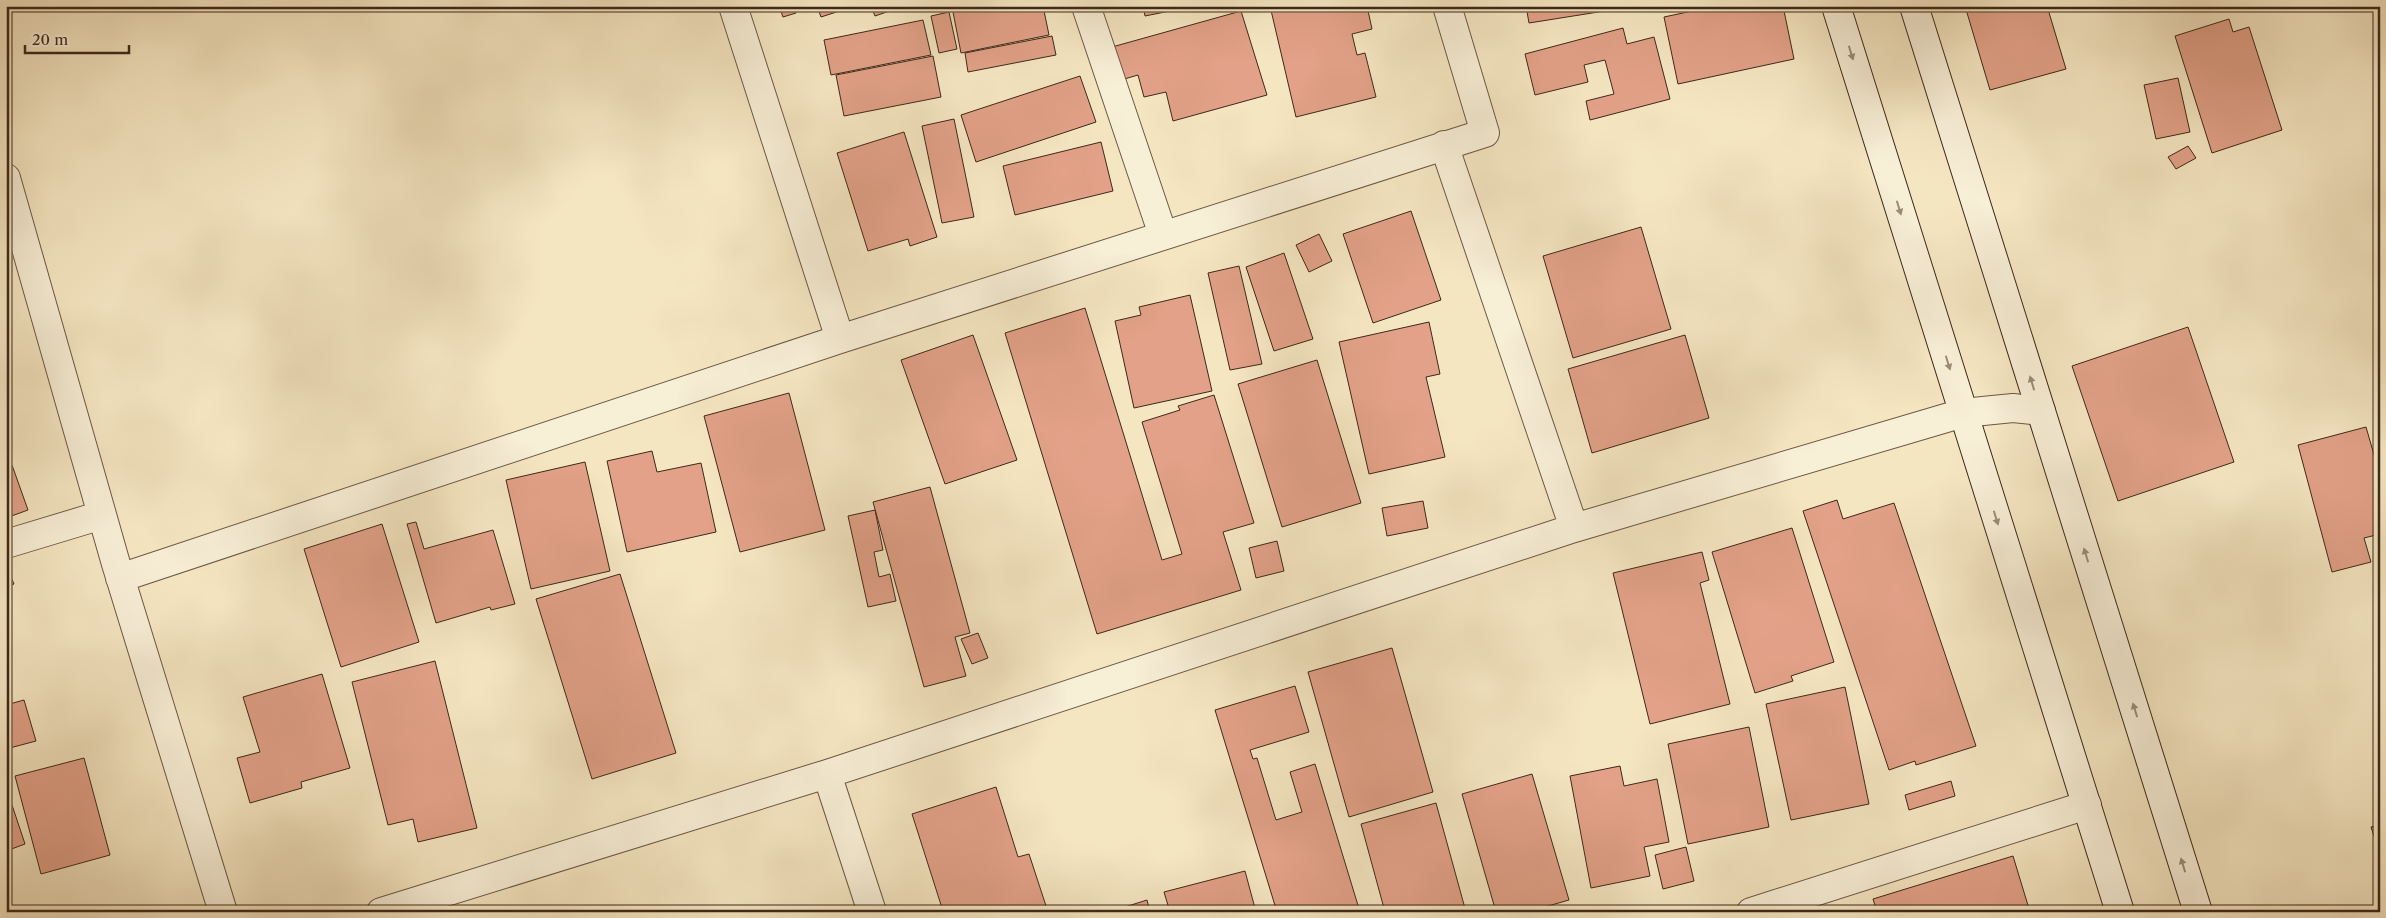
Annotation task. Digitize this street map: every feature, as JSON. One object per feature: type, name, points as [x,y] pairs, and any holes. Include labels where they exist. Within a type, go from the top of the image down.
[{"type":"street","points":[[733,6],[840,339]]},
{"type":"street","points":[[1086,6],[1163,235]]},
{"type":"street","points":[[120,578],[840,339],[1485,133],[1447,6]]},
{"type":"street","points":[[1836,6],[2120,912]]},
{"type":"street","points":[[1914,6],[2198,912]]},
{"type":"street","points":[[1444,145],[1574,528]]},
{"type":"street","points":[[6,178],[120,578],[223,912]]},
{"type":"street","points":[[381,912],[827,774],[1574,528],[1963,413],[2013,408],[2041,411]]},
{"type":"street","points":[[6,544],[102,515]]},
{"type":"street","points":[[827,774],[872,912]]},
{"type":"street","points":[[1751,912],[2087,805]]},
{"type":"building","points":[[779,6],[794,6],[796,13],[783,17]]},
{"type":"building","points":[[817,6],[855,6],[821,17]]},
{"type":"building","points":[[871,6],[904,6],[875,16]]},
{"type":"building","points":[[1043,6],[1049,35],[961,53],[952,7]]},
{"type":"building","points":[[1143,6],[1195,6],[1145,16]]},
{"type":"building","points":[[1270,6],[1367,6],[1372,29],[1352,34],[1357,55],[1365,53],[1376,97],[1296,117]]},
{"type":"building","points":[[1526,6],[1610,6],[1611,10],[1529,23]]},
{"type":"building","points":[[1716,6],[1783,6],[1794,59],[1678,84],[1664,17]]},
{"type":"building","points":[[1965,6],[2047,6],[2066,69],[1990,90]]},
{"type":"building","points":[[1241,11],[1267,95],[1173,121],[1166,92],[1144,97],[1138,75],[1121,80],[1112,47]]},
{"type":"building","points":[[949,12],[957,49],[939,53],[931,16]]},
{"type":"building","points":[[2229,19],[2233,32],[2249,27],[2282,130],[2212,153],[2175,36]]},
{"type":"building","points":[[923,20],[931,55],[831,75],[824,40]]},
{"type":"building","points":[[1623,28],[1627,44],[1654,37],[1670,99],[1590,120],[1586,101],[1614,94],[1605,60],[1584,65],[1588,82],[1535,95],[1525,54]]},
{"type":"building","points":[[1052,36],[1056,55],[968,72],[965,53]]},
{"type":"building","points":[[933,56],[941,97],[844,116],[836,75]]},
{"type":"building","points":[[1080,76],[1096,122],[976,162],[961,115]]},
{"type":"building","points":[[2178,78],[2190,132],[2156,139],[2144,85]]},
{"type":"building","points":[[954,119],[974,217],[942,223],[922,126]]},
{"type":"building","points":[[904,132],[937,237],[910,246],[908,239],[868,251],[837,153]]},
{"type":"building","points":[[1101,142],[1113,191],[1015,215],[1003,166]]},
{"type":"building","points":[[2188,146],[2196,158],[2176,169],[2168,157]]},
{"type":"building","points":[[1411,211],[1441,300],[1373,323],[1343,234]]},
{"type":"building","points":[[1641,227],[1671,329],[1573,358],[1543,256]]},
{"type":"building","points":[[1319,234],[1332,261],[1309,272],[1296,245]]},
{"type":"building","points":[[1284,253],[1313,339],[1274,351],[1246,267]]},
{"type":"building","points":[[1239,266],[1262,364],[1230,370],[1208,273]]},
{"type":"building","points":[[1190,295],[1212,391],[1134,408],[1115,321],[1141,315],[1139,307]]},
{"type":"building","points":[[1085,308],[1162,560],[1182,554],[1142,422],[1180,410],[1178,406],[1214,395],[1254,523],[1223,532],[1241,590],[1097,634],[1005,333]]},
{"type":"building","points":[[1429,322],[1440,374],[1426,377],[1445,457],[1369,474],[1339,342]]},
{"type":"building","points":[[2188,327],[2234,462],[2118,501],[2072,366]]},
{"type":"building","points":[[973,335],[1017,460],[945,484],[901,360]]},
{"type":"building","points":[[1685,335],[1709,418],[1592,453],[1568,369]]},
{"type":"building","points":[[1317,360],[1361,503],[1282,527],[1238,384]]},
{"type":"building","points":[[789,393],[825,530],[740,552],[704,416]]},
{"type":"building","points":[[2366,427],[2375,458],[2380,456],[2380,534],[2364,538],[2371,562],[2332,572],[2298,445]]},
{"type":"building","points":[[652,451],[657,472],[701,463],[716,532],[627,552],[607,461]]},
{"type":"building","points":[[585,462],[610,571],[531,589],[506,480]]},
{"type":"building","points":[[12,465],[28,510],[6,518],[6,467]]},
{"type":"building","points":[[930,487],[970,633],[955,637],[966,676],[924,687],[873,502]]},
{"type":"building","points":[[1837,500],[1843,519],[1894,503],[1976,746],[1916,765],[1915,761],[1889,770],[1803,511]]},
{"type":"building","points":[[1423,501],[1428,528],[1387,536],[1382,508]]},
{"type":"building","points":[[875,510],[883,550],[874,552],[879,577],[890,574],[896,601],[868,607],[848,516]]},
{"type":"building","points":[[416,522],[424,549],[493,530],[515,604],[491,610],[490,607],[436,623],[407,524]]},
{"type":"building","points":[[382,524],[419,642],[341,667],[304,549]]},
{"type":"building","points":[[1792,528],[1834,662],[1791,676],[1793,681],[1755,693],[1712,552]]},
{"type":"building","points":[[1277,541],[1284,571],[1256,578],[1249,548]]},
{"type":"building","points":[[1702,552],[1709,580],[1700,583],[1730,704],[1650,724],[1613,573]]},
{"type":"building","points":[[6,565],[14,584],[6,587]]},
{"type":"building","points":[[620,574],[676,753],[592,779],[536,599]]},
{"type":"building","points":[[978,633],[988,658],[972,664],[961,639]]},
{"type":"building","points":[[1392,648],[1433,792],[1349,817],[1308,672]]},
{"type":"building","points":[[435,661],[477,828],[418,842],[413,819],[388,825],[352,682]]},
{"type":"building","points":[[322,674],[350,768],[301,782],[302,788],[250,803],[237,758],[260,752],[243,697]]},
{"type":"building","points":[[1295,686],[1309,732],[1250,750],[1253,759],[1257,758],[1276,820],[1302,812],[1290,772],[1315,764],[1360,912],[1277,912],[1215,710]]},
{"type":"building","points":[[1845,687],[1869,804],[1791,820],[1766,704]]},
{"type":"building","points":[[24,700],[36,741],[6,749],[6,705]]},
{"type":"building","points":[[1749,727],[1769,827],[1688,844],[1668,744]]},
{"type":"building","points":[[84,758],[110,855],[41,874],[15,776]]},
{"type":"building","points":[[1620,766],[1624,786],[1657,779],[1669,842],[1644,847],[1650,876],[1591,888],[1570,776]]},
{"type":"building","points":[[1532,774],[1569,900],[1527,912],[1496,912],[1462,794]]},
{"type":"building","points":[[1951,781],[1955,796],[1909,810],[1905,795]]},
{"type":"building","points":[[996,787],[1018,857],[1029,854],[1048,912],[935,912],[942,908],[912,814]]},
{"type":"building","points":[[1436,803],[1466,912],[1385,912],[1361,824]]},
{"type":"building","points":[[12,805],[25,844],[6,851],[6,807]]},
{"type":"building","points":[[2380,825],[2380,854],[2371,827]]},
{"type":"building","points":[[1686,847],[1694,881],[1663,889],[1655,855]]},
{"type":"building","points":[[2013,856],[2030,912],[1877,912],[1873,899]]},
{"type":"building","points":[[1245,871],[1256,912],[1170,912],[1164,892]]},
{"type":"building","points":[[1147,900],[1150,912],[1109,912]]}]
